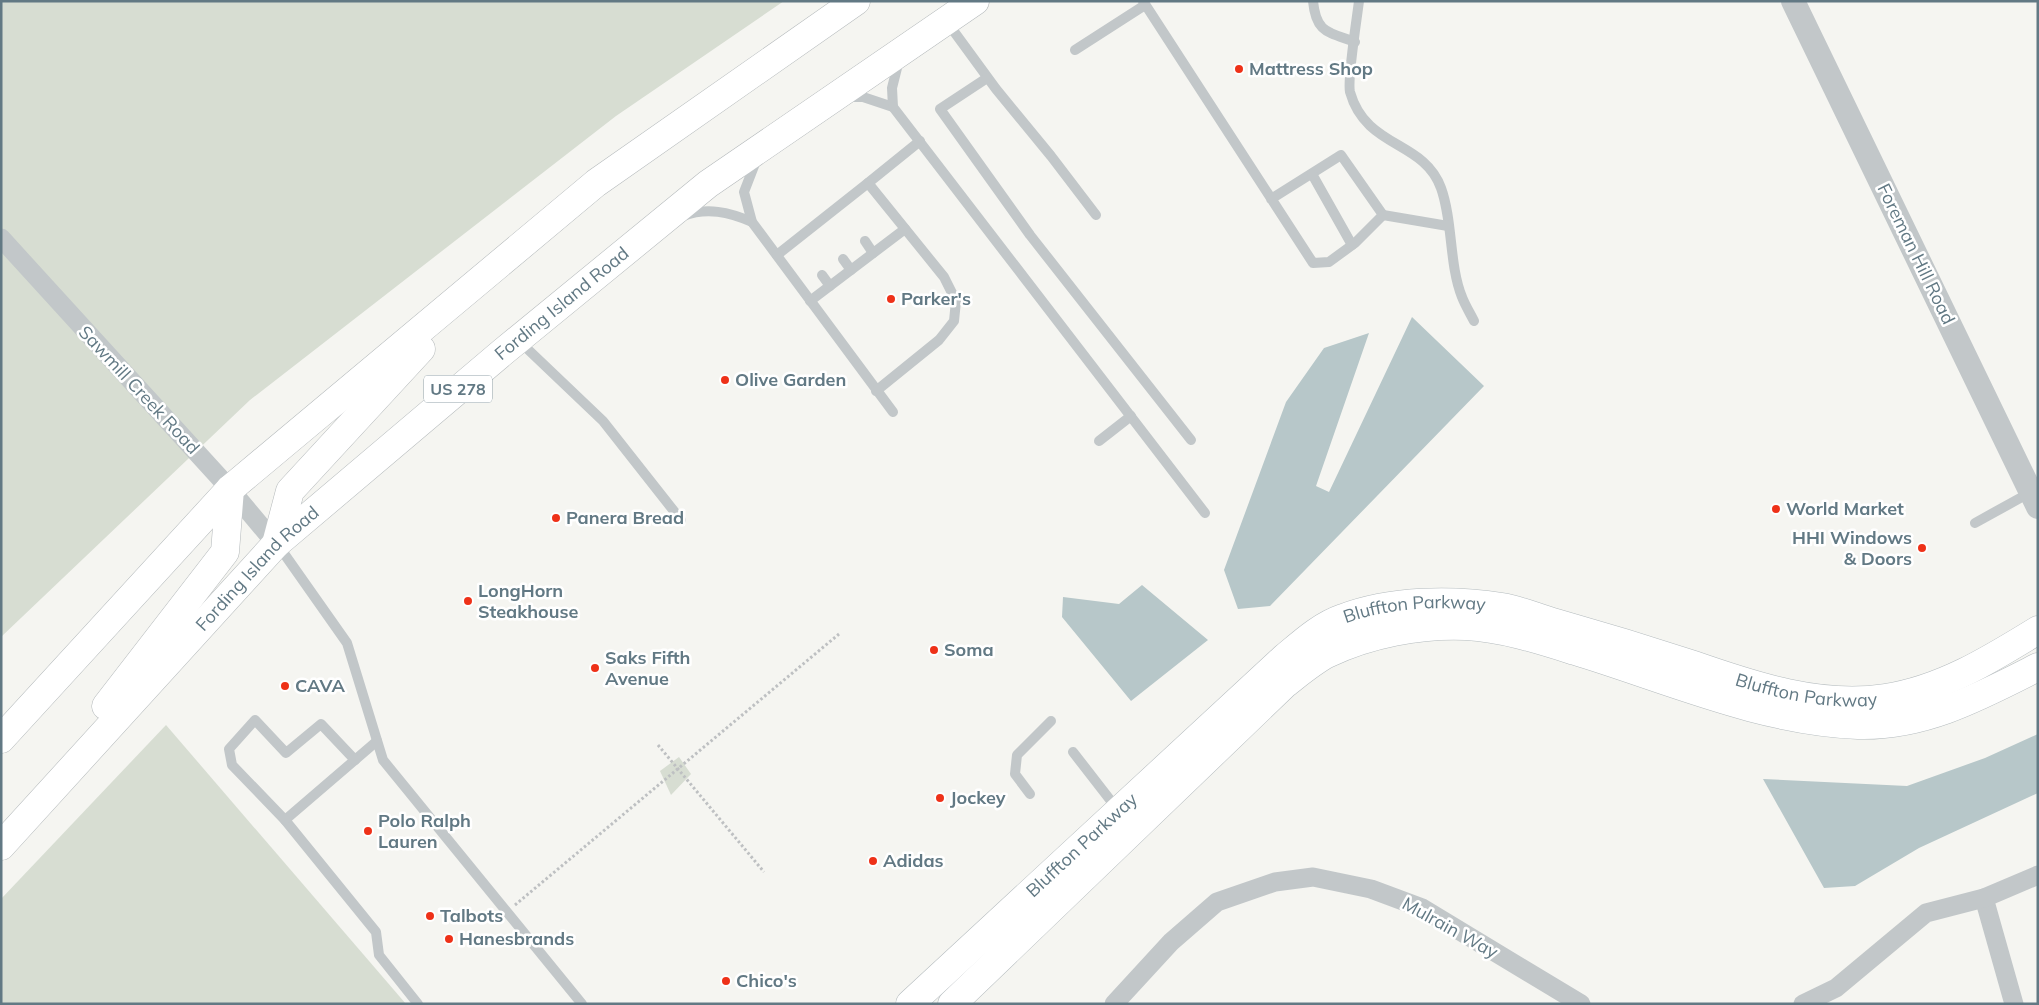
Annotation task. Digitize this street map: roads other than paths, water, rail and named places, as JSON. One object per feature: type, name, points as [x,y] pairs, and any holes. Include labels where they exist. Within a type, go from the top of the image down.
[{"type":"main road","points":[[1,739],[230,489],[596,183],[856,1]]},
{"type":"main road","name":"Fording Island Road","points":[[1,846],[276,544],[518,339],[708,184],[975,1]]},
{"type":"main road","points":[[276,544],[290,491],[494,268]]},
{"type":"main road","points":[[1,842],[225,552],[230,489]]},
{"type":"main road","name":"Bluffton Parkway","points":[[910,1004],[1284,658],[1312,634],[1342,618],[1383,607],[1449,602],[1503,607],[1737,680],[1800,695],[1842,700],[1885,698],[1932,688],[2006,650],[2038,630]]},
{"type":"main road","name":"Bluffton Parkway","points":[[952,1004],[1285,684],[1326,655],[1373,637],[1414,629],[1466,626],[1530,637],[1641,671],[1729,702],[1806,720],[1860,725],[1911,720],[1956,708],[2038,667]]},
{"type":"street","name":"Foreman Hill Road","points":[[1793,1],[2033,489]]},
{"type":"street","name":"Sawmill Creek Road","points":[[1,238],[230,489],[276,544]]},
{"type":"street","points":[[1803,1004],[1836,988],[1926,913],[1984,898],[2038,875]]},
{"type":"street","name":"Mulrain Way","points":[[1114,1004],[1171,942],[1217,902],[1275,882],[1313,877],[1371,889],[1422,908],[1581,1004]]},
{"type":"street","points":[[1984,898],[2014,1004]]},
{"type":"lane","points":[[1313,1],[1315,18],[1326,31],[1354,42]]},
{"type":"lane","points":[[1359,1],[1350,90],[1361,117],[1377,134],[1414,154],[1431,169],[1442,189],[1461,296],[1474,321]]},
{"type":"lane","points":[[1075,50],[1144,3],[1312,263],[1329,262],[1352,245],[1383,215]]},
{"type":"lane","points":[[946,21],[987,78],[1096,215]]},
{"type":"lane","points":[[893,107],[892,88],[901,52]]},
{"type":"lane","points":[[987,78],[940,110],[1030,235],[1191,440]]},
{"type":"lane","points":[[834,98],[863,97],[893,107],[1205,513]]},
{"type":"lane","points":[[776,138],[755,162],[748,178],[744,192],[752,222],[893,412]]},
{"type":"lane","points":[[777,255],[798,245],[840,211],[868,182],[920,141]]},
{"type":"lane","points":[[1271,199],[1341,155],[1383,215],[1448,226]]},
{"type":"lane","points":[[1312,174],[1352,245]]},
{"type":"lane","points":[[868,182],[944,277],[956,301],[954,322],[938,340],[876,391]]},
{"type":"lane","points":[[655,227],[695,212],[716,211],[734,214],[752,222]]},
{"type":"lane","points":[[810,301],[905,228]]},
{"type":"lane","points":[[865,241],[873,253]]},
{"type":"lane","points":[[842,259],[851,270]]},
{"type":"lane","points":[[822,275],[830,286]]},
{"type":"lane","points":[[518,339],[603,421],[681,520]]},
{"type":"lane","points":[[1099,441],[1130,416]]},
{"type":"lane","points":[[1975,523],[2033,489]]},
{"type":"lane","points":[[276,544],[347,643],[384,760],[582,1004]]},
{"type":"lane","points":[[355,760],[322,724],[286,753],[255,720],[229,749],[232,765],[285,820],[376,932],[380,955],[418,1004]]},
{"type":"lane","points":[[1030,794],[1015,774],[1017,755],[1051,721]]},
{"type":"lane","points":[[285,820],[377,741]]},
{"type":"lane","points":[[1073,752],[1119,812]]},
{"type":"place","name":"Mattress Shop","points":[[1239,69]]},
{"type":"place","name":"Parker's","points":[[891,299]]},
{"type":"place","name":"Olive Garden","points":[[725,380]]},
{"type":"place","name":"World Market","points":[[1776,509]]},
{"type":"place","name":"Panera Bread","points":[[556,518]]},
{"type":"place","name":"HHI Windows & Doors","points":[[1922,548]]},
{"type":"place","name":"LongHorn Steakhouse","points":[[468,601]]},
{"type":"place","name":"Soma","points":[[934,650]]},
{"type":"place","name":"Saks Fifth Avenue","points":[[595,668]]},
{"type":"place","name":"CAVA","points":[[285,686]]},
{"type":"place","name":"Jockey","points":[[940,798]]},
{"type":"place","name":"Polo Ralph Lauren","points":[[368,831]]},
{"type":"place","name":"Adidas","points":[[873,861]]},
{"type":"place","name":"Talbots","points":[[430,916]]},
{"type":"place","name":"Hanesbrands","points":[[449,939]]},
{"type":"place","name":"Chico's","points":[[726,981]]}]
